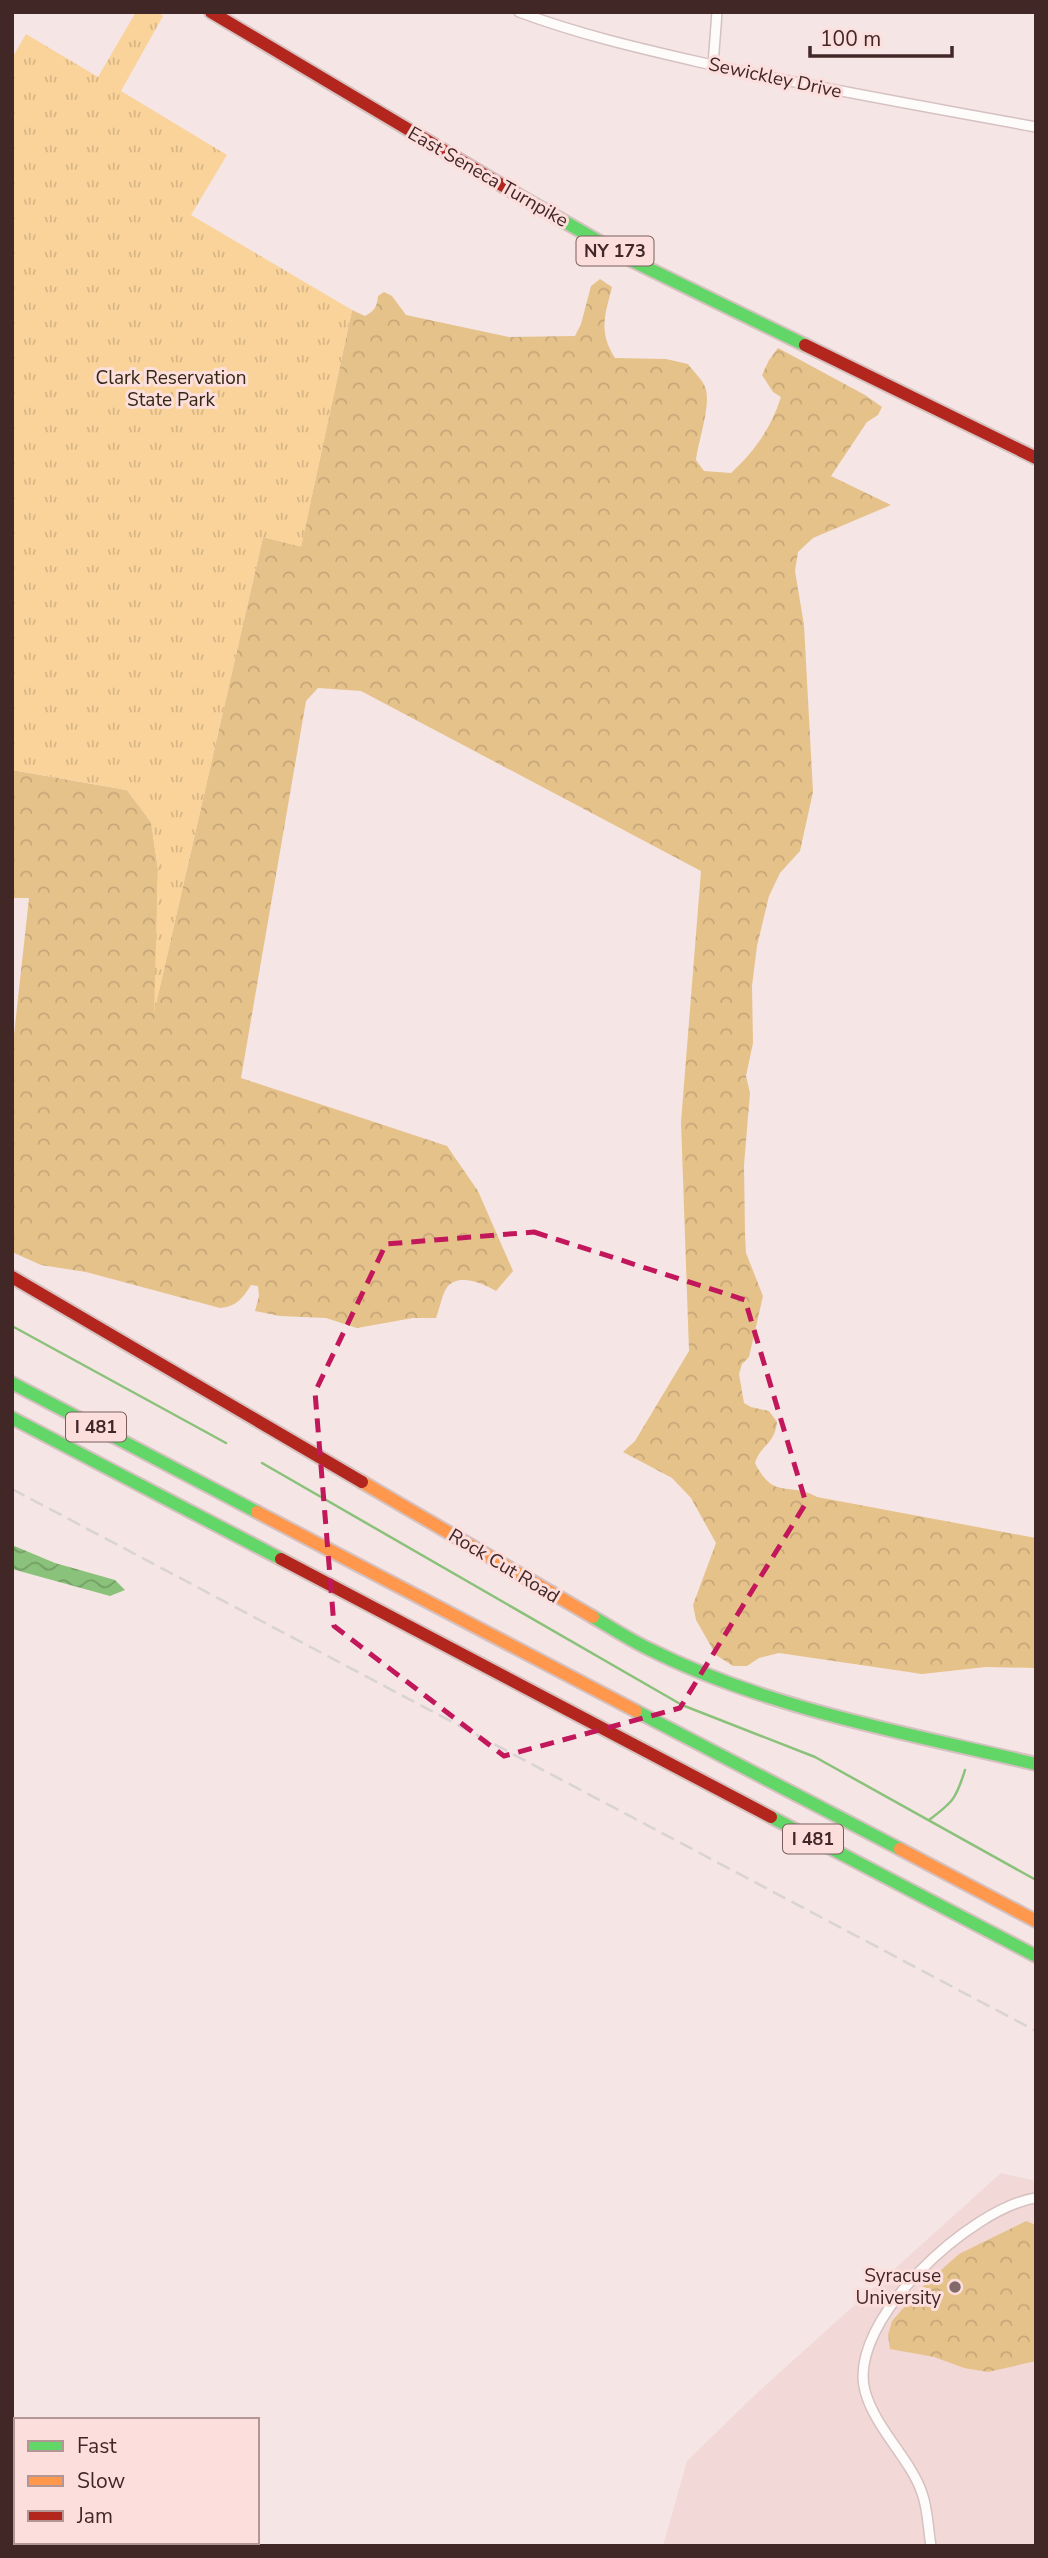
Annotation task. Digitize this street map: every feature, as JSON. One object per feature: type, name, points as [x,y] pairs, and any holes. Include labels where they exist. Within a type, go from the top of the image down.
[{"type":"main road","name":"East Seneca Turnpike","points":[[211,12],[484,176],[633,261],[1036,458]]},
{"type":"main road","name":"Rock Cut Road","points":[[12,1276],[601,1623],[668,1658],[736,1685],[817,1711],[1036,1763]]},
{"type":"main road","name":"I 481","points":[[12,1383],[1036,1921]]},
{"type":"main road","name":"I 481","points":[[12,1418],[1036,1956]]},
{"type":"street","name":"Sewickley Drive","points":[[519,12],[619,44],[713,65],[794,83],[1036,127]]},
{"type":"street","points":[[713,65],[717,12]]},
{"type":"street","points":[[931,2546],[922,2493],[883,2428],[865,2390],[864,2360],[875,2330],[886,2313],[906,2286],[941,2251],[995,2211],[1021,2201],[1036,2199]]},
{"type":"highlighted area","points":[[534,1232],[745,1300],[806,1503],[680,1708],[504,1756],[334,1626],[315,1392],[386,1244]]},
{"type":"shaded area","name":"Syracuse University","points":[[1001,2173],[1036,2181],[1036,2546],[663,2546],[687,2461],[756,2394]]},
{"type":"green space","name":"Clark Reservation State Park","points":[[136,12],[158,12],[163,16],[121,91],[227,155],[191,215],[352,310],[301,547],[263,537],[154,1013],[158,869],[151,822],[127,790],[12,770],[12,58],[26,34],[98,77]]},
{"type":"green space","points":[[600,279],[612,287],[604,323],[606,340],[615,358],[666,359],[688,364],[704,384],[707,403],[696,460],[704,471],[731,473],[748,456],[767,429],[781,397],[773,392],[762,375],[778,348],[882,407],[878,415],[867,422],[831,476],[891,505],[813,538],[798,552],[795,571],[804,625],[813,792],[800,851],[780,873],[769,896],[757,946],[752,986],[753,1043],[746,1076],[750,1093],[744,1165],[745,1234],[746,1253],[763,1296],[749,1357],[742,1364],[739,1374],[744,1403],[769,1411],[777,1422],[773,1436],[755,1463],[768,1482],[775,1486],[817,1497],[1036,1538],[1036,1668],[986,1667],[922,1674],[779,1653],[759,1658],[747,1666],[733,1666],[716,1655],[696,1620],[693,1605],[716,1543],[691,1498],[672,1478],[623,1452],[635,1441],[689,1351],[681,1122],[701,871],[361,691],[318,688],[306,701],[241,1078],[447,1146],[478,1191],[513,1271],[496,1291],[472,1281],[453,1282],[444,1293],[436,1318],[413,1318],[357,1328],[326,1318],[280,1316],[255,1311],[259,1296],[258,1286],[251,1285],[238,1301],[220,1308],[86,1272],[41,1265],[12,1252],[12,1053],[29,898],[12,898],[12,770],[127,790],[151,822],[158,869],[155,1008],[263,537],[301,546],[352,310],[365,316],[375,308],[378,296],[384,292],[392,296],[406,315],[509,337],[575,336],[591,286]]},
{"type":"green space","points":[[1026,2221],[1036,2225],[1036,2361],[988,2372],[964,2368],[934,2357],[890,2349],[888,2335],[892,2321],[920,2289],[959,2254]]},
{"type":"water","points":[[12,1545],[55,1563],[115,1580],[125,1590],[110,1596],[12,1569]]},
{"type":"waterway","points":[[12,1326],[226,1443]]},
{"type":"waterway","points":[[262,1463],[682,1705],[815,1757],[1036,1880]]},
{"type":"waterway","points":[[929,1820],[953,1799],[965,1770]]},
{"type":"railway","points":[[12,1489],[1036,2031]]},
{"type":"traffic: fast","points":[[525,199],[633,261],[805,345]]},
{"type":"traffic: fast","points":[[12,1383],[257,1512]]},
{"type":"traffic: fast","points":[[12,1418],[281,1559]]},
{"type":"traffic: fast","points":[[593,1617],[649,1649],[695,1670],[790,1704],[1036,1764]]},
{"type":"traffic: fast","points":[[636,1711],[900,1849]]},
{"type":"traffic: fast","points":[[771,1817],[1036,1956]]},
{"type":"traffic: slow","points":[[362,1482],[593,1617]]},
{"type":"traffic: slow","points":[[257,1512],[636,1711]]},
{"type":"traffic: slow","points":[[900,1849],[1036,1921]]},
{"type":"traffic: jam","points":[[211,12],[525,199]]},
{"type":"traffic: jam","points":[[805,345],[1036,458]]},
{"type":"traffic: jam","points":[[12,1277],[362,1482]]},
{"type":"traffic: jam","points":[[281,1559],[771,1817]]},
{"type":"place","name":"Syracuse University","points":[[955,2287]]}]
